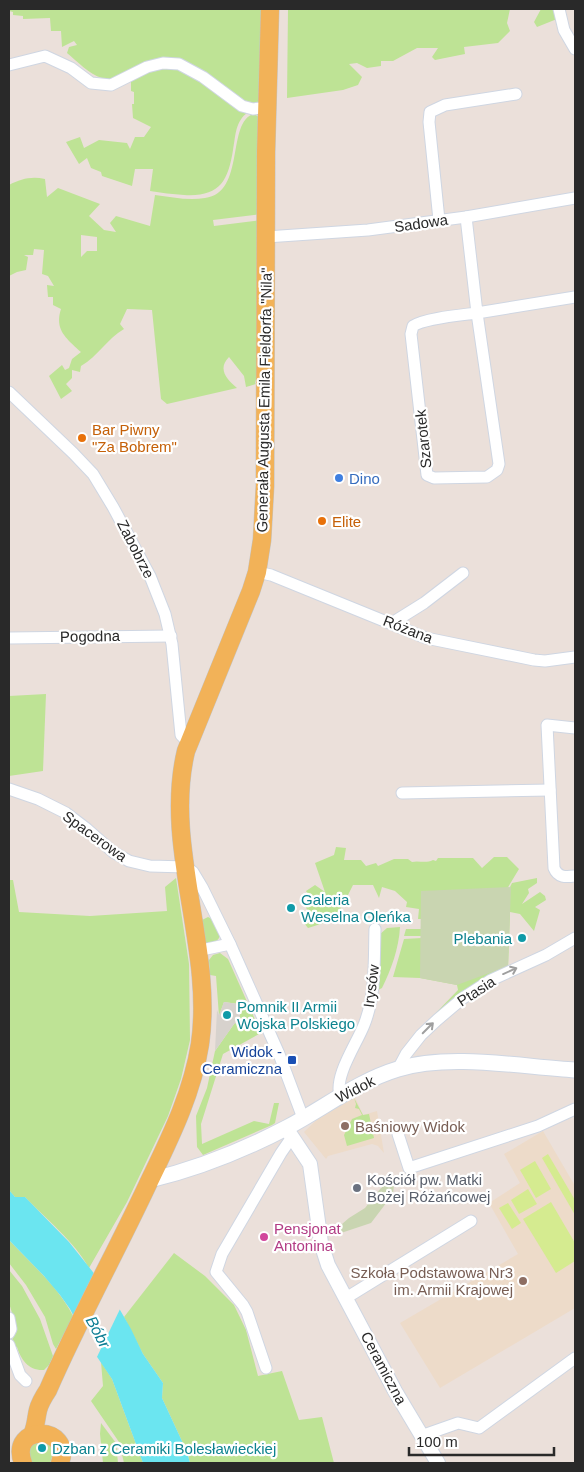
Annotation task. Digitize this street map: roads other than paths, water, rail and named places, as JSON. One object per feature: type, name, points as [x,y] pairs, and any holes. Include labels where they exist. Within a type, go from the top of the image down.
[{"type":"main road","name":"Generała Augusta Emila Fieldorfa \"Nila\"","points":[[20,1461],[23,1443],[32,1435],[36,1427],[39,1408],[180,1116],[200,1044],[201,994],[181,830],[180,794],[183,766],[190,740],[251,591],[257,572],[262,540],[266,486],[266,237],[270,9]]},
{"type":"main road","name":"Widok","points":[[150,1180],[206,1164],[289,1132],[303,1118],[340,1096],[398,1069],[422,1064],[456,1062],[575,1070]]},
{"type":"main road","name":"Generała Augusta Emila Fieldorfa \"Nila\"","points":[[50,1435],[47,1430],[46,1418],[52,1382]]},
{"type":"main road","points":[[32,1435],[41,1433],[50,1435],[59,1442],[62,1449],[62,1462]]},
{"type":"street","points":[[559,9],[561,22],[575,49]]},
{"type":"street","points":[[9,65],[45,56],[71,68],[91,83],[111,85],[146,67],[163,63],[179,64],[204,78],[242,106],[253,109],[268,107]]},
{"type":"street","points":[[439,220],[429,122],[430,112],[445,105],[516,94]]},
{"type":"street","name":"Sadowa","points":[[266,237],[368,230],[466,217],[575,198]]},
{"type":"street","name":"Szarotek","points":[[466,217],[477,313],[499,464],[498,470],[487,477],[427,476],[413,326],[419,323],[477,313]]},
{"type":"street","points":[[477,313],[575,297]]},
{"type":"street","name":"Zabobrze","points":[[9,392],[74,453],[102,487],[150,576],[171,636],[181,735],[190,740]]},
{"type":"street","name":"Różana","points":[[257,572],[271,575],[416,634],[450,644],[534,660],[570,658],[575,668]]},
{"type":"street","points":[[392,623],[424,603],[463,572]]},
{"type":"street","name":"Pogodna","points":[[9,638],[171,636]]},
{"type":"street","points":[[575,728],[547,725],[555,870],[562,877],[575,876]]},
{"type":"street","name":"Spacerowa","points":[[9,789],[38,799],[66,813],[114,852],[129,861],[150,866],[186,867]]},
{"type":"street","points":[[402,793],[550,790]]},
{"type":"street","points":[[186,867],[193,872],[202,887],[230,944],[279,1054],[303,1118]]},
{"type":"street","name":"Irysów","points":[[340,1096],[338,1083],[370,1006],[373,983],[375,929]]},
{"type":"street","name":"Ptasia","points":[[398,1069],[406,1054],[422,1035],[463,998],[490,980],[546,955],[575,938]]},
{"type":"street","points":[[197,951],[230,944]]},
{"type":"street","points":[[398,1134],[409,1168],[538,1126],[575,1109]]},
{"type":"street","name":"Ceramiczna","points":[[289,1132],[310,1164],[321,1243],[328,1265],[421,1436],[438,1463]]},
{"type":"street","name":"Widok","points":[[266,1368],[247,1312],[216,1272],[222,1254],[280,1153],[289,1132]]},
{"type":"street","points":[[346,1298],[471,1221]]},
{"type":"street","points":[[9,1318],[11,1329],[9,1333]]},
{"type":"street","points":[[9,1345],[20,1375],[26,1382]]},
{"type":"street","points":[[421,1436],[458,1423],[479,1428],[575,1358]]},
{"type":"water","name":"Bóbr","points":[[9,1190],[15,1197],[25,1197],[69,1242],[112,1296],[143,1354],[163,1383],[162,1398],[187,1452],[190,1463],[143,1463],[112,1379],[87,1342],[70,1309],[44,1276],[9,1240]]},
{"type":"place","name":"Bar Piwny \"Za Bobrem\"","points":[[82,438]]},
{"type":"place","name":"Dino","points":[[339,478]]},
{"type":"place","name":"Elite","points":[[322,521]]},
{"type":"place","name":"Galeria Weselna Oleńka","points":[[291,908]]},
{"type":"place","name":"Plebania","points":[[522,938]]},
{"type":"place","name":"Pomnik II Armii Wojska Polskiego","points":[[227,1015]]},
{"type":"place","name":"Widok - Ceramiczna","points":[[292,1060]]},
{"type":"place","name":"Baśniowy Widok","points":[[345,1126]]},
{"type":"place","name":"Kościół pw. Matki Bożej Różańcowej","points":[[357,1188]]},
{"type":"place","name":"Pensjonat Antonina","points":[[264,1237]]},
{"type":"place","name":"Szkoła Podstawowa Nr3 im. Armii Krajowej","points":[[523,1281]]},
{"type":"place","name":"Dzban z Ceramiki Bolesławieckiej","points":[[42,1448]]}]
